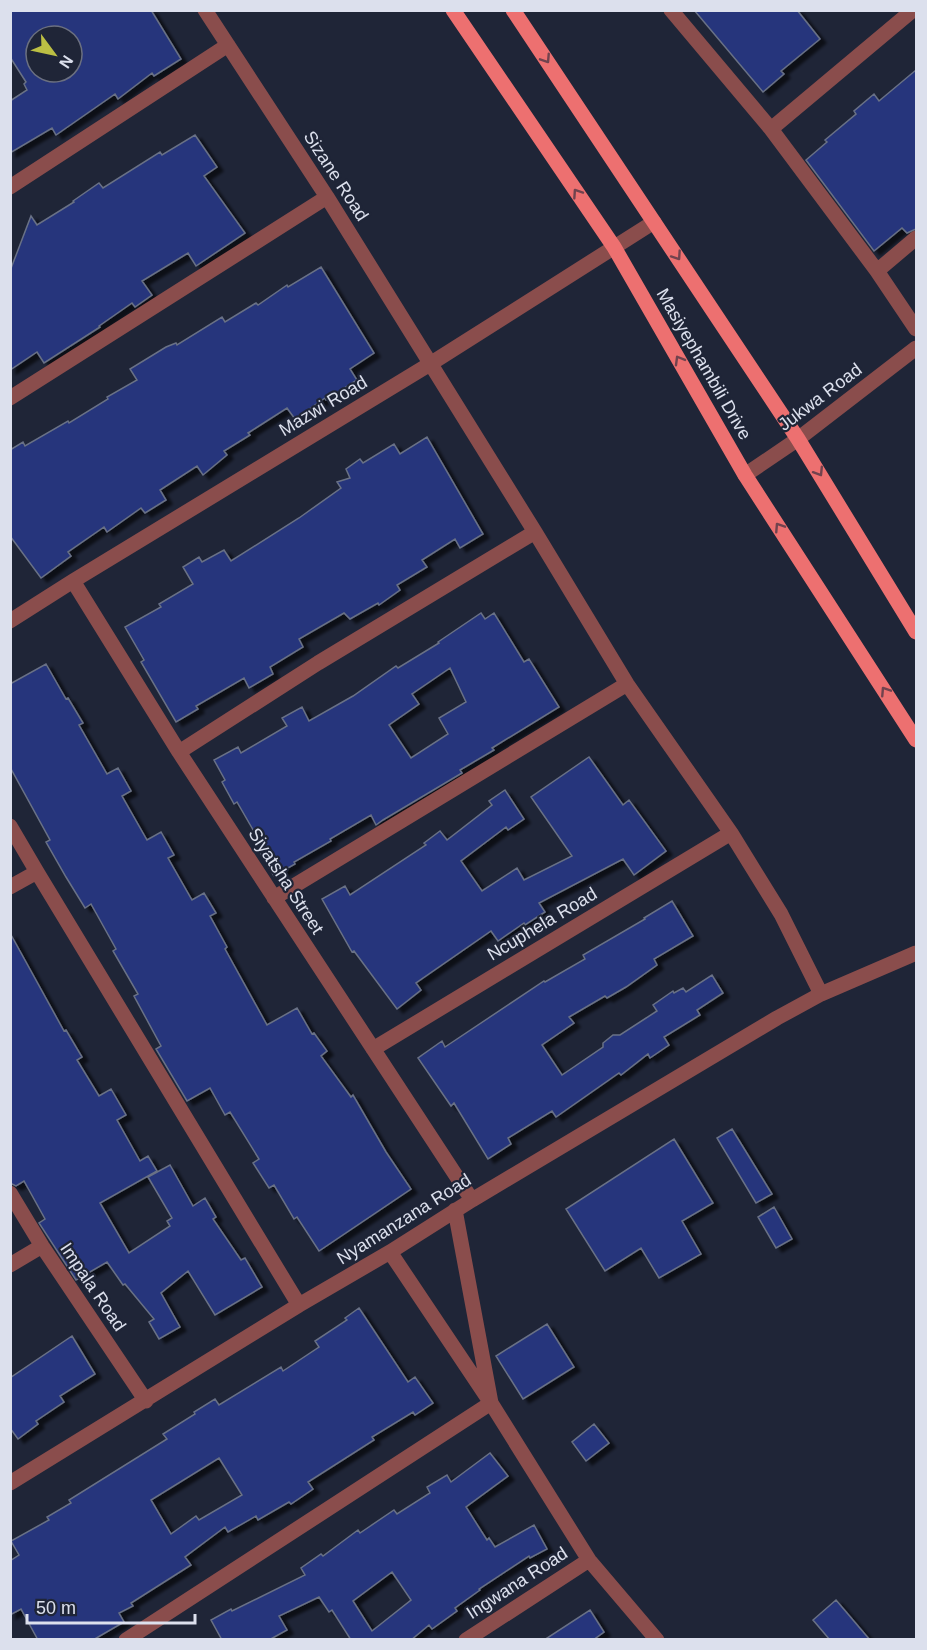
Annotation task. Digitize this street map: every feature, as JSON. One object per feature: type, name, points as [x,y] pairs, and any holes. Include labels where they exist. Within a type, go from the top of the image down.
[{"type":"main road","name":"Masiyephambili Drive","points":[[453,10],[614,247],[745,475],[916,740]]},
{"type":"main road","name":"Masiyephambili Drive","points":[[513,10],[798,439],[916,632]]},
{"type":"street","name":"Sizane Road","points":[[205,10],[327,197],[627,684],[731,833],[781,914],[820,994]]},
{"type":"street","points":[[671,10],[771,129],[876,270],[916,329]]},
{"type":"street","points":[[771,129],[913,10]]},
{"type":"street","points":[[10,187],[228,45]]},
{"type":"street","points":[[10,398],[327,197]]},
{"type":"street","name":"Mazwi Road","points":[[10,621],[430,364],[654,222]]},
{"type":"street","points":[[876,270],[916,238]]},
{"type":"street","name":"Jukwa Road","points":[[745,475],[798,439],[916,348]]},
{"type":"street","points":[[179,752],[318,663],[535,532]]},
{"type":"street","name":"Siyatsha Street","points":[[73,581],[179,752],[472,1200]]},
{"type":"street","points":[[274,898],[627,684]]},
{"type":"street","points":[[10,826],[299,1305]]},
{"type":"street","name":"Ncuphela Road","points":[[374,1049],[731,833]]},
{"type":"street","points":[[10,887],[37,872]]},
{"type":"street","name":"Nyamanzana Road","points":[[10,1483],[147,1401],[299,1305],[390,1252],[455,1210],[820,994],[916,953]]},
{"type":"street","name":"Impala Road","points":[[10,1193],[42,1246],[147,1401]]},
{"type":"street","points":[[455,1210],[490,1403]]},
{"type":"street","points":[[10,1265],[42,1246]]},
{"type":"street","points":[[390,1252],[490,1403],[589,1560],[657,1640]]},
{"type":"street","points":[[126,1640],[490,1403]]},
{"type":"street","name":"Ingwana Road","points":[[466,1640],[589,1560]]},
{"type":"building","points":[[10,10],[151,10],[181,59],[154,76],[152,73],[118,99],[115,94],[56,135],[52,128],[10,153],[10,101],[27,90],[24,84],[84,84],[84,24],[24,24],[24,79],[10,57]]},
{"type":"building","points":[[694,10],[797,10],[820,39],[781,71],[784,74],[763,92]]},
{"type":"building","points":[[916,70],[916,229],[907,233],[902,228],[874,251],[806,160],[827,142],[825,140],[856,114],[854,111],[874,94],[879,101]]},
{"type":"building","points":[[195,135],[217,167],[204,176],[245,233],[196,266],[188,253],[142,281],[152,295],[135,307],[132,303],[100,327],[44,363],[37,352],[10,370],[10,271],[31,216],[37,225],[99,183],[103,188],[160,152],[162,155]]},
{"type":"building","points":[[321,267],[374,353],[350,369],[357,380],[326,400],[325,398],[295,419],[287,408],[224,451],[227,455],[203,475],[197,466],[160,490],[166,500],[145,513],[141,508],[107,532],[104,527],[68,552],[71,556],[41,578],[10,536],[10,450],[23,442],[25,446],[68,421],[69,423],[137,380],[130,369],[166,347],[176,343],[177,345],[222,317],[225,322],[256,303],[258,305],[287,285],[288,287]]},
{"type":"building","points":[[427,437],[483,534],[460,548],[455,539],[422,560],[427,567],[397,585],[400,590],[379,605],[378,603],[350,619],[344,613],[299,639],[303,647],[270,667],[273,674],[249,688],[244,678],[196,706],[198,709],[176,722],[141,662],[144,660],[125,627],[161,607],[159,604],[193,584],[183,567],[199,557],[202,562],[224,550],[231,561],[341,488],[337,482],[350,478],[346,469],[360,459],[363,463],[394,444],[400,454]]},
{"type":"building","points":[[481,613],[485,619],[494,613],[524,662],[529,659],[559,707],[492,748],[494,750],[460,770],[462,773],[376,825],[371,815],[274,876],[261,854],[263,853],[254,836],[256,835],[237,802],[234,804],[222,782],[225,780],[214,760],[238,747],[241,753],[287,726],[282,718],[302,707],[309,721]],"holes":[[[450,668],[466,702],[439,718],[448,734],[411,758],[389,725],[419,704],[412,694]]]},
{"type":"building","points":[[46,664],[83,723],[79,725],[107,774],[118,768],[131,791],[122,796],[147,840],[161,832],[174,855],[168,858],[192,900],[204,893],[216,913],[210,916],[227,947],[225,949],[267,1025],[297,1008],[312,1034],[314,1033],[327,1051],[321,1056],[351,1097],[353,1095],[386,1152],[411,1189],[319,1251],[297,1217],[294,1219],[274,1185],[269,1188],[253,1163],[259,1159],[230,1112],[225,1115],[210,1088],[187,1101],[156,1049],[161,1046],[134,996],[138,994],[113,951],[116,949],[91,904],[85,908],[66,877],[46,842],[50,840],[10,767],[10,684]]},
{"type":"building","points":[[589,757],[623,805],[629,800],[666,851],[634,875],[623,859],[539,903],[545,912],[498,941],[491,931],[416,983],[421,990],[397,1009],[354,951],[352,952],[322,899],[345,886],[350,895],[426,845],[424,843],[440,831],[447,840],[492,805],[489,801],[505,790],[524,819],[508,830],[506,827],[461,861],[482,891],[517,868],[524,880],[572,856],[531,797]]},
{"type":"building","points":[[672,901],[693,936],[654,959],[657,965],[626,987],[607,998],[605,996],[569,1017],[574,1023],[542,1045],[562,1075],[603,1047],[603,1043],[613,1035],[620,1035],[657,1011],[653,1005],[673,991],[674,993],[683,988],[686,992],[712,975],[723,993],[697,1010],[700,1015],[664,1037],[669,1045],[650,1058],[648,1054],[621,1075],[619,1073],[556,1117],[552,1111],[508,1138],[511,1144],[488,1159],[454,1103],[451,1106],[418,1058],[442,1041],[445,1047],[544,981],[585,959],[583,955]]},
{"type":"building","points":[[10,933],[64,1031],[66,1030],[82,1057],[77,1060],[99,1096],[111,1089],[126,1115],[117,1120],[140,1161],[148,1156],[157,1171],[100,1203],[129,1253],[170,1226],[167,1221],[172,1218],[148,1177],[170,1165],[193,1206],[205,1198],[216,1217],[213,1219],[241,1260],[245,1258],[262,1287],[215,1315],[188,1271],[161,1293],[180,1327],[159,1339],[149,1322],[154,1319],[125,1284],[123,1285],[107,1262],[76,1280],[39,1223],[45,1219],[24,1181],[16,1186],[10,1183]]},
{"type":"building","points":[[732,1129],[772,1194],[756,1203],[717,1138]]},
{"type":"building","points":[[674,1139],[713,1203],[682,1221],[701,1254],[659,1278],[641,1248],[605,1271],[566,1209]]},
{"type":"building","points":[[774,1207],[792,1239],[776,1248],[758,1217]]},
{"type":"building","points":[[359,1308],[408,1382],[415,1377],[433,1403],[415,1415],[413,1412],[372,1437],[374,1440],[308,1482],[313,1489],[291,1504],[289,1502],[258,1520],[256,1516],[228,1532],[225,1527],[185,1557],[191,1565],[131,1603],[133,1606],[119,1613],[124,1622],[93,1640],[38,1640],[21,1609],[10,1615],[10,1561],[19,1555],[11,1541],[49,1520],[47,1517],[71,1503],[69,1500],[167,1439],[163,1434],[195,1414],[194,1412],[215,1399],[219,1405],[281,1367],[283,1371],[319,1347],[315,1341],[347,1320],[345,1318]],"holes":[[[219,1458],[242,1495],[199,1520],[196,1516],[171,1534],[151,1500]]]},
{"type":"building","points":[[547,1324],[574,1367],[523,1399],[496,1356]]},
{"type":"building","points":[[72,1336],[95,1374],[60,1396],[64,1402],[36,1421],[38,1424],[18,1439],[10,1428],[10,1378]]},
{"type":"building","points":[[594,1424],[609,1443],[586,1461],[572,1442]]},
{"type":"building","points":[[490,1453],[508,1476],[466,1507],[487,1540],[489,1538],[495,1547],[534,1525],[547,1549],[530,1558],[529,1556],[479,1589],[455,1608],[457,1611],[432,1629],[429,1625],[411,1640],[351,1640],[332,1610],[329,1612],[319,1597],[279,1616],[287,1630],[269,1640],[222,1640],[211,1620],[305,1575],[301,1568],[321,1554],[323,1556],[358,1530],[360,1533],[394,1510],[397,1514],[430,1493],[427,1487],[447,1475],[451,1482]],"holes":[[[392,1572],[411,1600],[372,1631],[353,1601]]]},
{"type":"building","points":[[836,1600],[870,1640],[830,1640],[813,1620]]},
{"type":"building","points":[[590,1610],[604,1632],[593,1640],[544,1640]]}]
